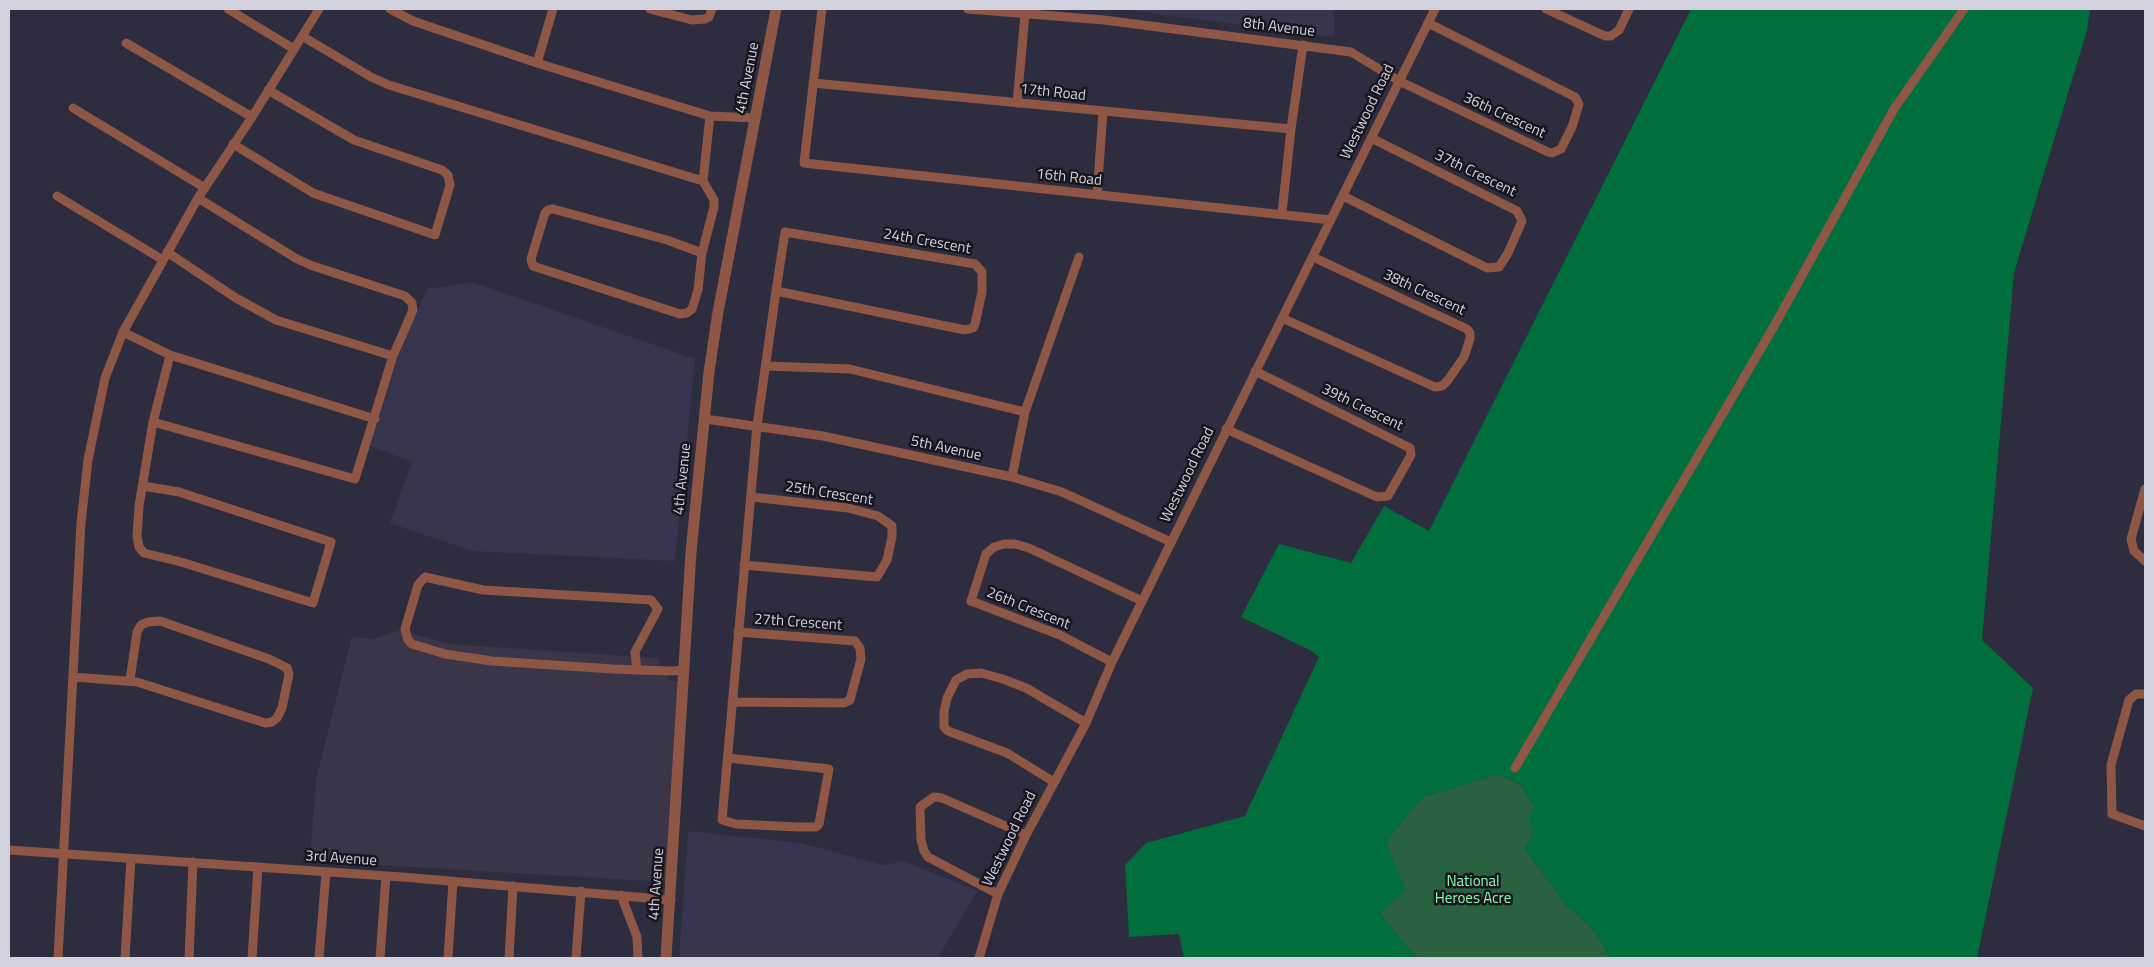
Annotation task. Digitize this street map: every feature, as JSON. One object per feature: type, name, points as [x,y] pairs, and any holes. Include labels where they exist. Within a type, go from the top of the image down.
[{"type":"street","points":[[228,9],[294,49]]},
{"type":"street","points":[[58,958],[81,523],[88,460],[105,378],[123,332],[198,198],[252,117],[319,9]]},
{"type":"street","points":[[390,9],[413,21],[537,63],[710,116],[756,118]]},
{"type":"street","points":[[537,63],[553,9]]},
{"type":"street","points":[[650,9],[692,20],[709,17],[712,9]]},
{"type":"street","name":"4th Avenue","points":[[666,958],[691,552],[709,372],[718,312],[776,9]]},
{"type":"street","points":[[813,82],[822,9]]},
{"type":"street","name":"8th Avenue","points":[[968,9],[1104,20],[1351,52],[1399,81]]},
{"type":"street","name":"Westwood Road","points":[[979,958],[998,894],[1026,835],[1086,723],[1112,662],[1434,9]]},
{"type":"street","points":[[1546,9],[1605,36],[1611,36],[1619,30],[1629,9]]},
{"type":"street","points":[[1515,768],[1768,336],[1894,109],[1964,9]]},
{"type":"street","points":[[1017,103],[1025,14]]},
{"type":"street","name":"36th Crescent","points":[[1399,81],[1548,152],[1552,153],[1561,149],[1572,127],[1579,104],[1575,97],[1428,23]]},
{"type":"street","points":[[302,36],[371,77],[389,85],[703,181]]},
{"type":"street","points":[[126,43],[252,117]]},
{"type":"street","points":[[1282,213],[1303,45]]},
{"type":"street","name":"17th Road","points":[[813,82],[1291,129]]},
{"type":"street","name":"16th Road","points":[[813,82],[804,163],[1282,213],[1331,220]]},
{"type":"street","points":[[233,144],[313,193],[435,236],[450,185],[448,175],[442,170],[354,140],[268,90]]},
{"type":"street","points":[[73,108],[204,188]]},
{"type":"street","points":[[1097,195],[1103,112]]},
{"type":"street","points":[[702,253],[667,240],[553,209],[545,213],[530,259],[533,266],[680,314],[687,313],[692,309],[698,290],[702,253],[714,207],[714,200],[703,181],[710,116]]},
{"type":"street","name":"37th Crescent","points":[[1343,196],[1487,268],[1500,267],[1508,253],[1522,221],[1517,210],[1371,138]]},
{"type":"street","points":[[57,196],[276,320],[393,356]]},
{"type":"street","points":[[153,422],[355,479],[393,356],[414,310],[409,299],[405,296],[297,259],[198,198]]},
{"type":"street","name":"24th Crescent","points":[[785,232],[976,264],[982,272],[982,292],[975,324],[973,328],[962,330],[776,291],[785,232]]},
{"type":"street","points":[[1012,477],[1025,412],[1079,257]]},
{"type":"street","name":"38th Crescent","points":[[1282,318],[1435,387],[1442,386],[1448,380],[1464,357],[1470,339],[1470,333],[1467,329],[1313,257]]},
{"type":"street","points":[[728,758],[829,770],[823,811],[816,827],[736,824],[722,820],[757,426],[767,366],[776,291]]},
{"type":"street","points":[[123,332],[170,356],[375,419]]},
{"type":"street","points":[[143,486],[179,492],[331,542],[313,603],[181,562],[144,553],[139,548],[137,536],[143,486],[153,422],[170,356]]},
{"type":"street","points":[[767,366],[850,369],[1025,412]]},
{"type":"street","name":"39th Crescent","points":[[1226,429],[1377,497],[1388,496],[1411,455],[1410,448],[1255,371]]},
{"type":"street","name":"5th Avenue","points":[[705,419],[823,436],[1012,477],[1062,492],[1171,542]]},
{"type":"street","points":[[2145,490],[2131,539],[2134,551],[2145,561]]},
{"type":"street","name":"25th Crescent","points":[[744,565],[877,576],[887,560],[892,537],[892,526],[878,516],[848,508],[752,496]]},
{"type":"street","name":"26th Crescent","points":[[1112,662],[1060,636],[971,602],[986,554],[994,547],[1004,544],[1015,544],[1029,548],[1142,602]]},
{"type":"street","points":[[637,670],[636,652],[658,609],[651,600],[483,590],[424,577],[418,585],[405,629],[408,640],[412,644],[445,654],[492,661],[637,670],[683,670]]},
{"type":"street","points":[[74,677],[130,680],[265,723],[272,722],[277,718],[282,708],[289,674],[287,668],[269,658],[160,621],[141,625],[137,632],[130,680]]},
{"type":"street","name":"27th Crescent","points":[[732,702],[844,703],[850,700],[861,658],[860,648],[855,641],[738,632]]},
{"type":"street","points":[[1054,782],[1007,753],[948,731],[944,727],[944,712],[947,698],[956,680],[967,674],[981,673],[1003,679],[1026,688],[1086,723]]},
{"type":"street","points":[[2145,694],[2136,694],[2129,700],[2111,765],[2112,814],[2145,826]]},
{"type":"street","points":[[998,894],[936,863],[928,857],[921,840],[920,807],[934,797],[942,798],[1026,835]]},
{"type":"street","name":"3rd Avenue","points":[[9,850],[453,881],[671,900]]},
{"type":"street","points":[[125,958],[131,858]]},
{"type":"street","points":[[189,958],[194,862]]},
{"type":"street","points":[[252,958],[258,867]]},
{"type":"street","points":[[319,958],[326,872]]},
{"type":"street","points":[[380,958],[386,876]]},
{"type":"street","points":[[448,958],[453,881]]},
{"type":"street","points":[[509,958],[513,886]]},
{"type":"street","points":[[576,958],[581,891]]},
{"type":"street","points":[[621,895],[636,937],[638,958]]},
{"type":"shaded area","points":[[1120,9],[1334,9],[1334,37]]},
{"type":"shaded area","points":[[472,282],[695,359],[675,561],[472,551],[390,523],[412,462],[370,446],[404,340],[427,289]]},
{"type":"shaded area","points":[[401,630],[449,644],[657,658],[669,680],[679,682],[668,882],[310,861],[316,780],[352,637],[372,639]]},
{"type":"shaded area","points":[[688,831],[800,843],[884,865],[904,861],[977,891],[938,958],[679,958]]},
{"type":"green space","points":[[1691,9],[2090,9],[2087,30],[2014,273],[1982,640],[2033,688],[1977,958],[1609,958],[1604,945],[1589,925],[1565,904],[1525,849],[1534,832],[1528,819],[1534,807],[1521,785],[1498,774],[1422,797],[1386,843],[1406,890],[1380,913],[1412,954],[1419,958],[1184,958],[1179,934],[1129,937],[1125,865],[1146,843],[1245,816],[1319,657],[1310,650],[1241,617],[1279,544],[1351,563],[1384,506],[1429,531]]},
{"type":"green space","name":"National Heroes Acre","points":[[1498,774],[1521,785],[1534,807],[1534,832],[1525,849],[1565,904],[1589,925],[1604,945],[1609,958],[1419,958],[1412,954],[1380,913],[1405,890],[1385,843],[1422,797]]}]
